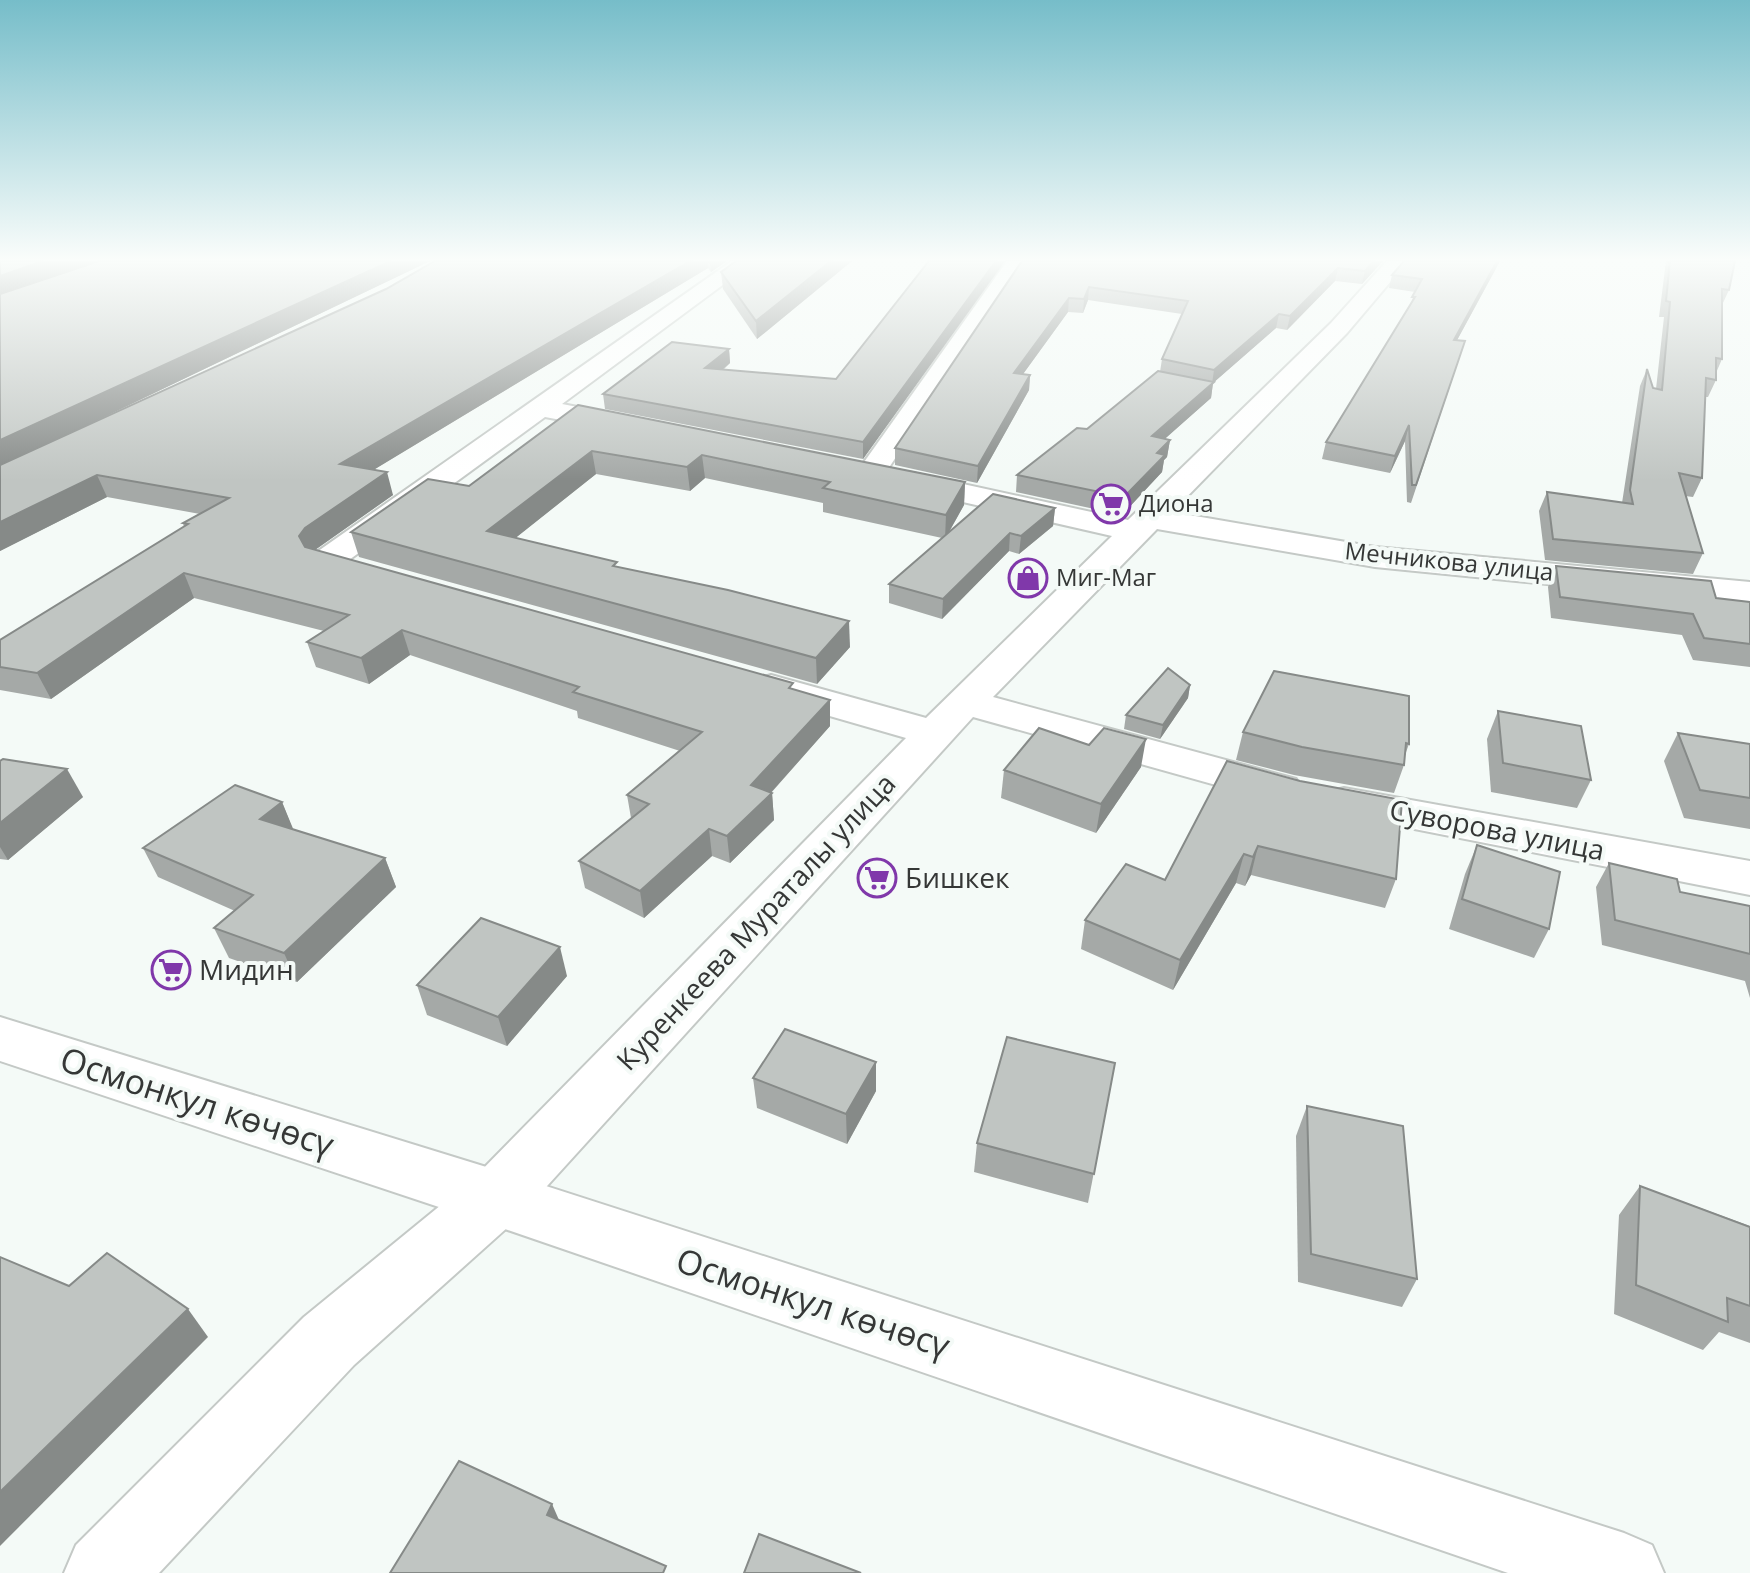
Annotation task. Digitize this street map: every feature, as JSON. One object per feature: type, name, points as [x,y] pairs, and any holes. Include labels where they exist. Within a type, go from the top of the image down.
[{"type":"street","points":[[372,574],[326,561],[643,334]]},
{"type":"street","points":[[872,472],[967,334]]},
{"type":"street","name":"Куренкеева Мураталы улица","points":[[104,1573],[329,1341],[496,1198],[950,717],[1333,334]]},
{"type":"street","points":[[541,408],[646,428]]},
{"type":"street","name":"Мечникова улица","points":[[842,466],[1144,525],[1375,557],[1750,593]]},
{"type":"street","name":"Суворова улица","points":[[737,677],[950,717],[1292,792],[1750,878]]},
{"type":"street","name":"Осмонкул көчөсү","points":[[0,1039],[496,1198],[1624,1573]]},
{"type":"building","points":[[0,334],[231,334],[0,440]]},
{"type":"building","points":[[286,334],[563,334],[340,464],[387,472],[305,528],[299,536],[305,547],[793,683],[789,688],[830,700],[751,785],[772,793],[727,836],[709,829],[640,891],[579,861],[649,804],[627,795],[702,732],[573,692],[579,687],[402,630],[361,658],[307,642],[349,615],[184,573],[37,673],[0,667],[0,640],[188,524],[183,523],[229,498],[97,475],[0,522],[0,465]]},
{"type":"building","points":[[871,334],[942,334],[863,442],[603,394],[672,342],[729,349],[705,368],[836,379]]},
{"type":"building","points":[[972,334],[1042,334],[1014,373],[1030,375],[978,466],[895,448]]},
{"type":"building","points":[[1173,334],[1255,334],[1214,370],[1162,359]]},
{"type":"building","points":[[1392,334],[1457,334],[1454,340],[1465,341],[1416,485],[1412,485],[1409,425],[1395,456],[1326,442]]},
{"type":"building","points":[[1667,334],[1722,334],[1722,359],[1716,358],[1716,380],[1706,378],[1702,478],[1679,473],[1703,553],[1553,539],[1547,492],[1633,504],[1630,490],[1647,369],[1653,388],[1662,390]]},
{"type":"building","points":[[1158,371],[1214,382],[1152,436],[1170,440],[1157,453],[1165,455],[1124,497],[1017,475],[1077,428],[1087,429]]},
{"type":"building","points":[[578,405],[965,482],[946,515],[823,488],[830,482],[702,455],[687,467],[592,451],[487,531],[617,562],[613,566],[728,590],[849,621],[816,658],[351,532],[428,479],[469,486]]},
{"type":"building","points":[[993,494],[1055,508],[1021,536],[1010,533],[943,599],[889,584]]},
{"type":"building","points":[[1556,566],[1711,581],[1716,598],[1750,602],[1750,644],[1704,638],[1693,614],[1560,597]]},
{"type":"building","points":[[1168,668],[1190,685],[1163,725],[1126,715]]},
{"type":"building","points":[[1274,671],[1409,696],[1409,744],[1406,743],[1404,765],[1302,747],[1243,732]]},
{"type":"building","points":[[1498,711],[1581,726],[1591,780],[1503,763]]},
{"type":"building","points":[[1039,728],[1089,745],[1104,728],[1146,739],[1101,804],[1004,770]]},
{"type":"building","points":[[1678,733],[1750,744],[1750,798],[1700,790]]},
{"type":"building","points":[[0,761],[67,769],[0,823]]},
{"type":"building","points":[[1227,761],[1300,781],[1402,800],[1396,879],[1258,846],[1253,857],[1244,854],[1180,960],[1085,920],[1126,864],[1165,880]]},
{"type":"building","points":[[235,785],[282,802],[260,819],[385,858],[284,953],[214,928],[253,895],[143,848]]},
{"type":"building","points":[[1477,845],[1560,872],[1549,929],[1462,899]]},
{"type":"building","points":[[1609,863],[1677,879],[1680,892],[1750,906],[1750,954],[1615,920]]},
{"type":"building","points":[[481,918],[560,947],[498,1017],[417,985]]},
{"type":"building","points":[[785,1029],[876,1062],[846,1114],[753,1078]]},
{"type":"building","points":[[1007,1037],[1115,1063],[1094,1174],[977,1143]]},
{"type":"building","points":[[1307,1106],[1403,1126],[1417,1279],[1311,1254]]},
{"type":"building","points":[[1640,1186],[1750,1227],[1750,1306],[1727,1298],[1728,1322],[1636,1285]]},
{"type":"building","points":[[107,1253],[188,1309],[0,1492],[0,1257],[69,1286]]},
{"type":"building","points":[[459,1461],[552,1504],[547,1515],[666,1566],[663,1573],[390,1573]]},
{"type":"building","points":[[759,1534],[861,1573],[744,1573]]},
{"type":"place","name":"Диона","points":[[1111,504]]},
{"type":"place","name":"Миг-Маг","points":[[1028,578]]},
{"type":"place","name":"Бишкек","points":[[877,878]]},
{"type":"place","name":"Мидин","points":[[171,970]]}]
